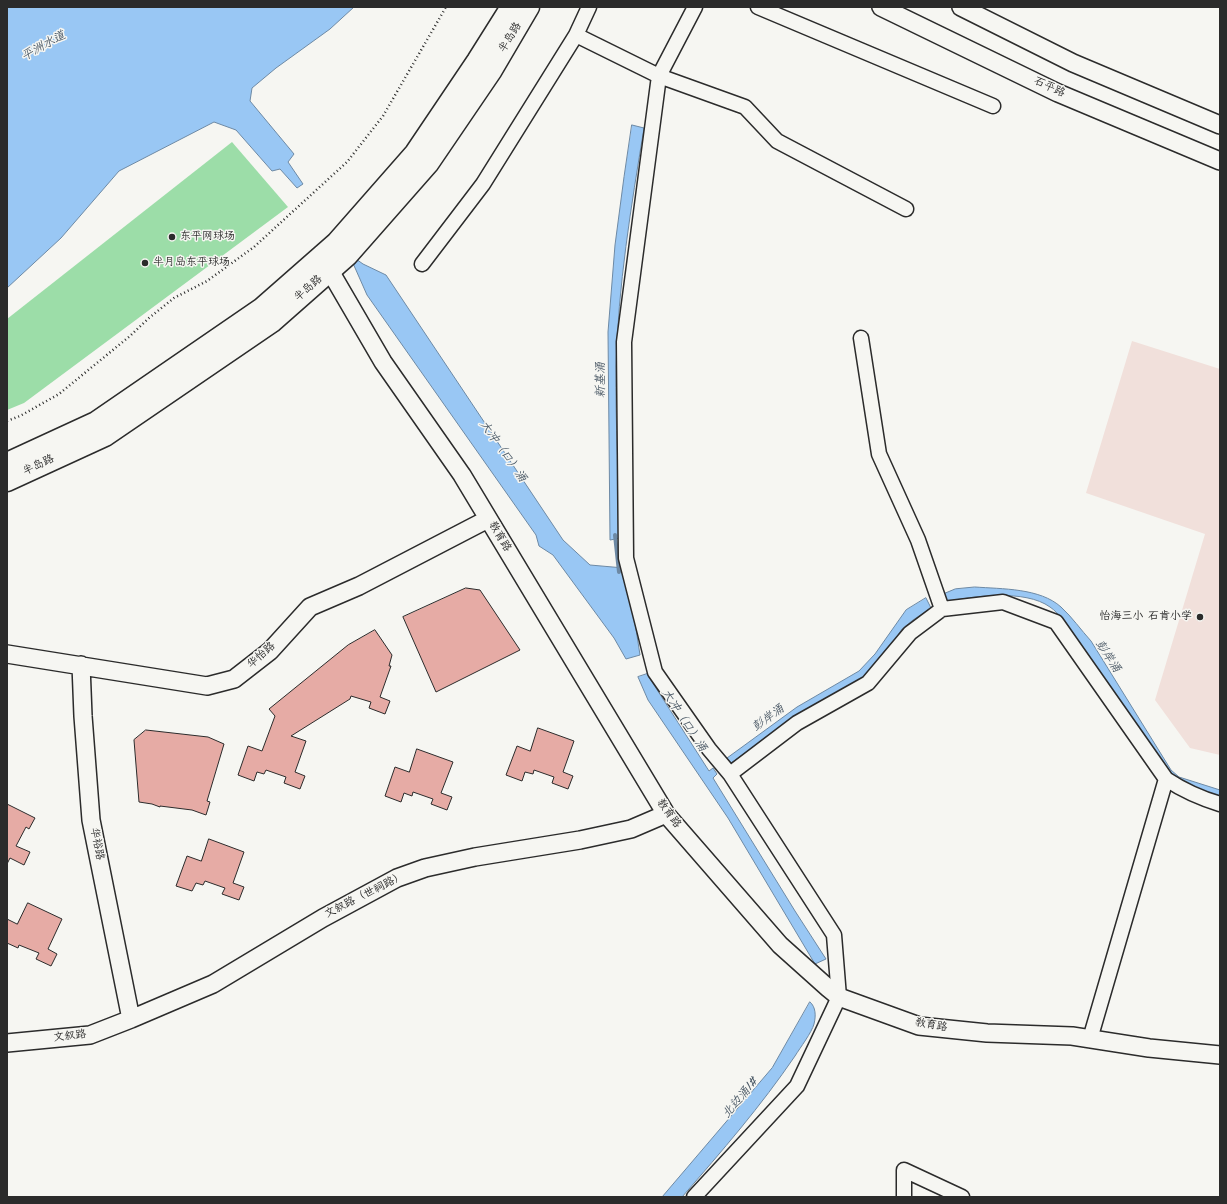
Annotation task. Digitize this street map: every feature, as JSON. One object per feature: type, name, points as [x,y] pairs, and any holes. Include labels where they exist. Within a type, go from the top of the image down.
[{"type":"main road","name":"半岛路","points":[[7,463],[96,422],[262,308],[336,243],[415,153],[478,61],[511,7]]},
{"type":"main road","name":"半岛路","points":[[7,481],[105,436],[272,322],[348,255],[428,164],[492,70],[529,7]]},
{"type":"street","points":[[422,264],[483,184],[576,35],[589,7]]},
{"type":"street","points":[[694,1197],[797,1086],[840,997],[834,936],[730,774],[709,749],[654,672],[626,558],[624,342],[660,76],[695,7]]},
{"type":"street","points":[[758,7],[993,106]]},
{"type":"street","name":"石平路","points":[[881,7],[1058,93],[1220,161]]},
{"type":"street","points":[[961,7],[1073,63],[1220,125]]},
{"type":"street","points":[[576,35],[660,76],[745,108],[777,141],[906,209]]},
{"type":"street","name":"教育路","points":[[330,271],[383,362],[462,475],[666,814],[780,945],[828,988],[840,997],[919,1026],[987,1033],[1072,1036],[1149,1048],[1220,1055]]},
{"type":"street","points":[[861,338],[879,454],[918,540],[942,609]]},
{"type":"street","name":"华怡路","points":[[7,654],[207,686],[234,679],[270,651],[310,607],[359,586],[488,519]]},
{"type":"street","points":[[730,774],[797,723],[868,683],[910,633],[942,609],[1004,602],[1056,622],[1166,779],[1182,790],[1220,804]]},
{"type":"street","name":"华裕路","points":[[81,665],[83,716],[91,820],[131,1019]]},
{"type":"street","points":[[1090,1039],[1166,779]]},
{"type":"street","name":"文叙路（世祠路）","points":[[131,1019],[213,984],[323,918],[397,878],[425,868],[475,857],[580,840],[631,829],[666,814]]},
{"type":"street","name":"文叙路","points":[[7,1043],[90,1035],[131,1019]]},
{"type":"street","points":[[904,1197],[904,1170],[962,1197]]},
{"type":"path","points":[[7,421],[20,416],[59,394],[174,298],[207,281],[254,247],[347,162],[383,116],[446,7]]},
{"type":"shaded area","name":"怡海三小 石肯小学","points":[[1132,341],[1220,369],[1220,755],[1190,748],[1155,700],[1205,534],[1086,493]]},
{"type":"green space","name":"半月岛东平球场","points":[[232,142],[288,207],[24,403],[7,410],[7,319]]},
{"type":"water","name":"平洲水道","points":[[7,7],[354,7],[330,29],[276,68],[252,88],[250,101],[294,154],[288,162],[303,184],[297,188],[280,169],[272,171],[236,130],[214,122],[119,171],[61,238],[7,288]]},
{"type":"water","points":[[632,125],[644,128],[634,187],[622,276],[617,336],[616,409],[621,538],[610,540],[608,332],[615,245]]},
{"type":"water","name":"大冲（口）涌","points":[[356,259],[386,275],[563,540],[590,565],[624,568],[628,577],[640,655],[626,659],[614,638],[553,555],[539,546],[536,535],[367,295],[352,261]]},
{"type":"water","points":[[975,587],[1009,589],[1032,593],[1042,596],[1061,607],[1091,641],[1171,770],[1179,777],[1220,790],[1220,796],[1183,787],[1156,760],[1064,620],[1054,610],[1039,601],[1013,596],[984,596],[945,602],[943,594],[955,589]]},
{"type":"water","points":[[926,598],[931,608],[902,629],[869,676],[792,720],[731,763],[727,758],[797,707],[859,671],[875,654],[906,610]]},
{"type":"water","points":[[647,674],[709,771],[713,768],[717,774],[713,778],[826,959],[815,964],[728,818],[648,700],[638,677]]},
{"type":"water","points":[[810,1002],[815,1012],[813,1027],[769,1093],[682,1197],[662,1197],[772,1068]]},
{"type":"building","points":[[466,588],[480,590],[520,650],[436,692],[403,617]]},
{"type":"building","points":[[375,630],[392,655],[389,666],[391,666],[380,697],[390,701],[385,714],[369,708],[371,702],[351,696],[350,699],[291,736],[306,741],[295,772],[305,776],[300,789],[284,783],[286,777],[266,770],[264,774],[257,772],[254,781],[238,775],[248,746],[262,751],[275,716],[269,709],[348,645]]},
{"type":"building","points":[[538,728],[574,741],[563,772],[573,776],[568,789],[552,783],[554,777],[534,770],[533,774],[525,772],[522,781],[506,775],[517,746],[530,751]]},
{"type":"building","points":[[146,730],[208,737],[224,744],[207,801],[210,802],[206,815],[192,810],[160,807],[139,802],[134,740]]},
{"type":"building","points":[[417,749],[453,762],[441,793],[452,797],[447,810],[431,804],[433,799],[413,792],[412,796],[404,793],[401,802],[385,796],[395,767],[409,772]]},
{"type":"building","points":[[7,804],[35,818],[29,829],[26,827],[16,846],[30,852],[24,865],[10,858],[7,864]]},
{"type":"building","points":[[209,839],[244,852],[233,883],[244,887],[239,900],[222,894],[225,888],[205,881],[203,885],[196,883],[192,891],[176,886],[187,856],[201,861]]},
{"type":"building","points":[[28,903],[62,919],[48,949],[57,954],[51,966],[36,959],[39,953],[19,945],[18,948],[7,943],[7,919],[17,924]]},
{"type":"waterway","name":"新基涌","points":[[615,535],[619,572]]},
{"type":"place","name":"东平网球场","points":[[172,237]]},
{"type":"place","name":"半月岛东平球场","points":[[145,263]]},
{"type":"place","name":"怡海三小 石肯小学","points":[[1200,617]]},
{"type":"water label","name":"彭岸涌","points":[[1107,657]]},
{"type":"water label","name":"彭岸涌","points":[[769,719]]},
{"type":"water label","name":"北边涌1#","points":[[741,1099]]}]
